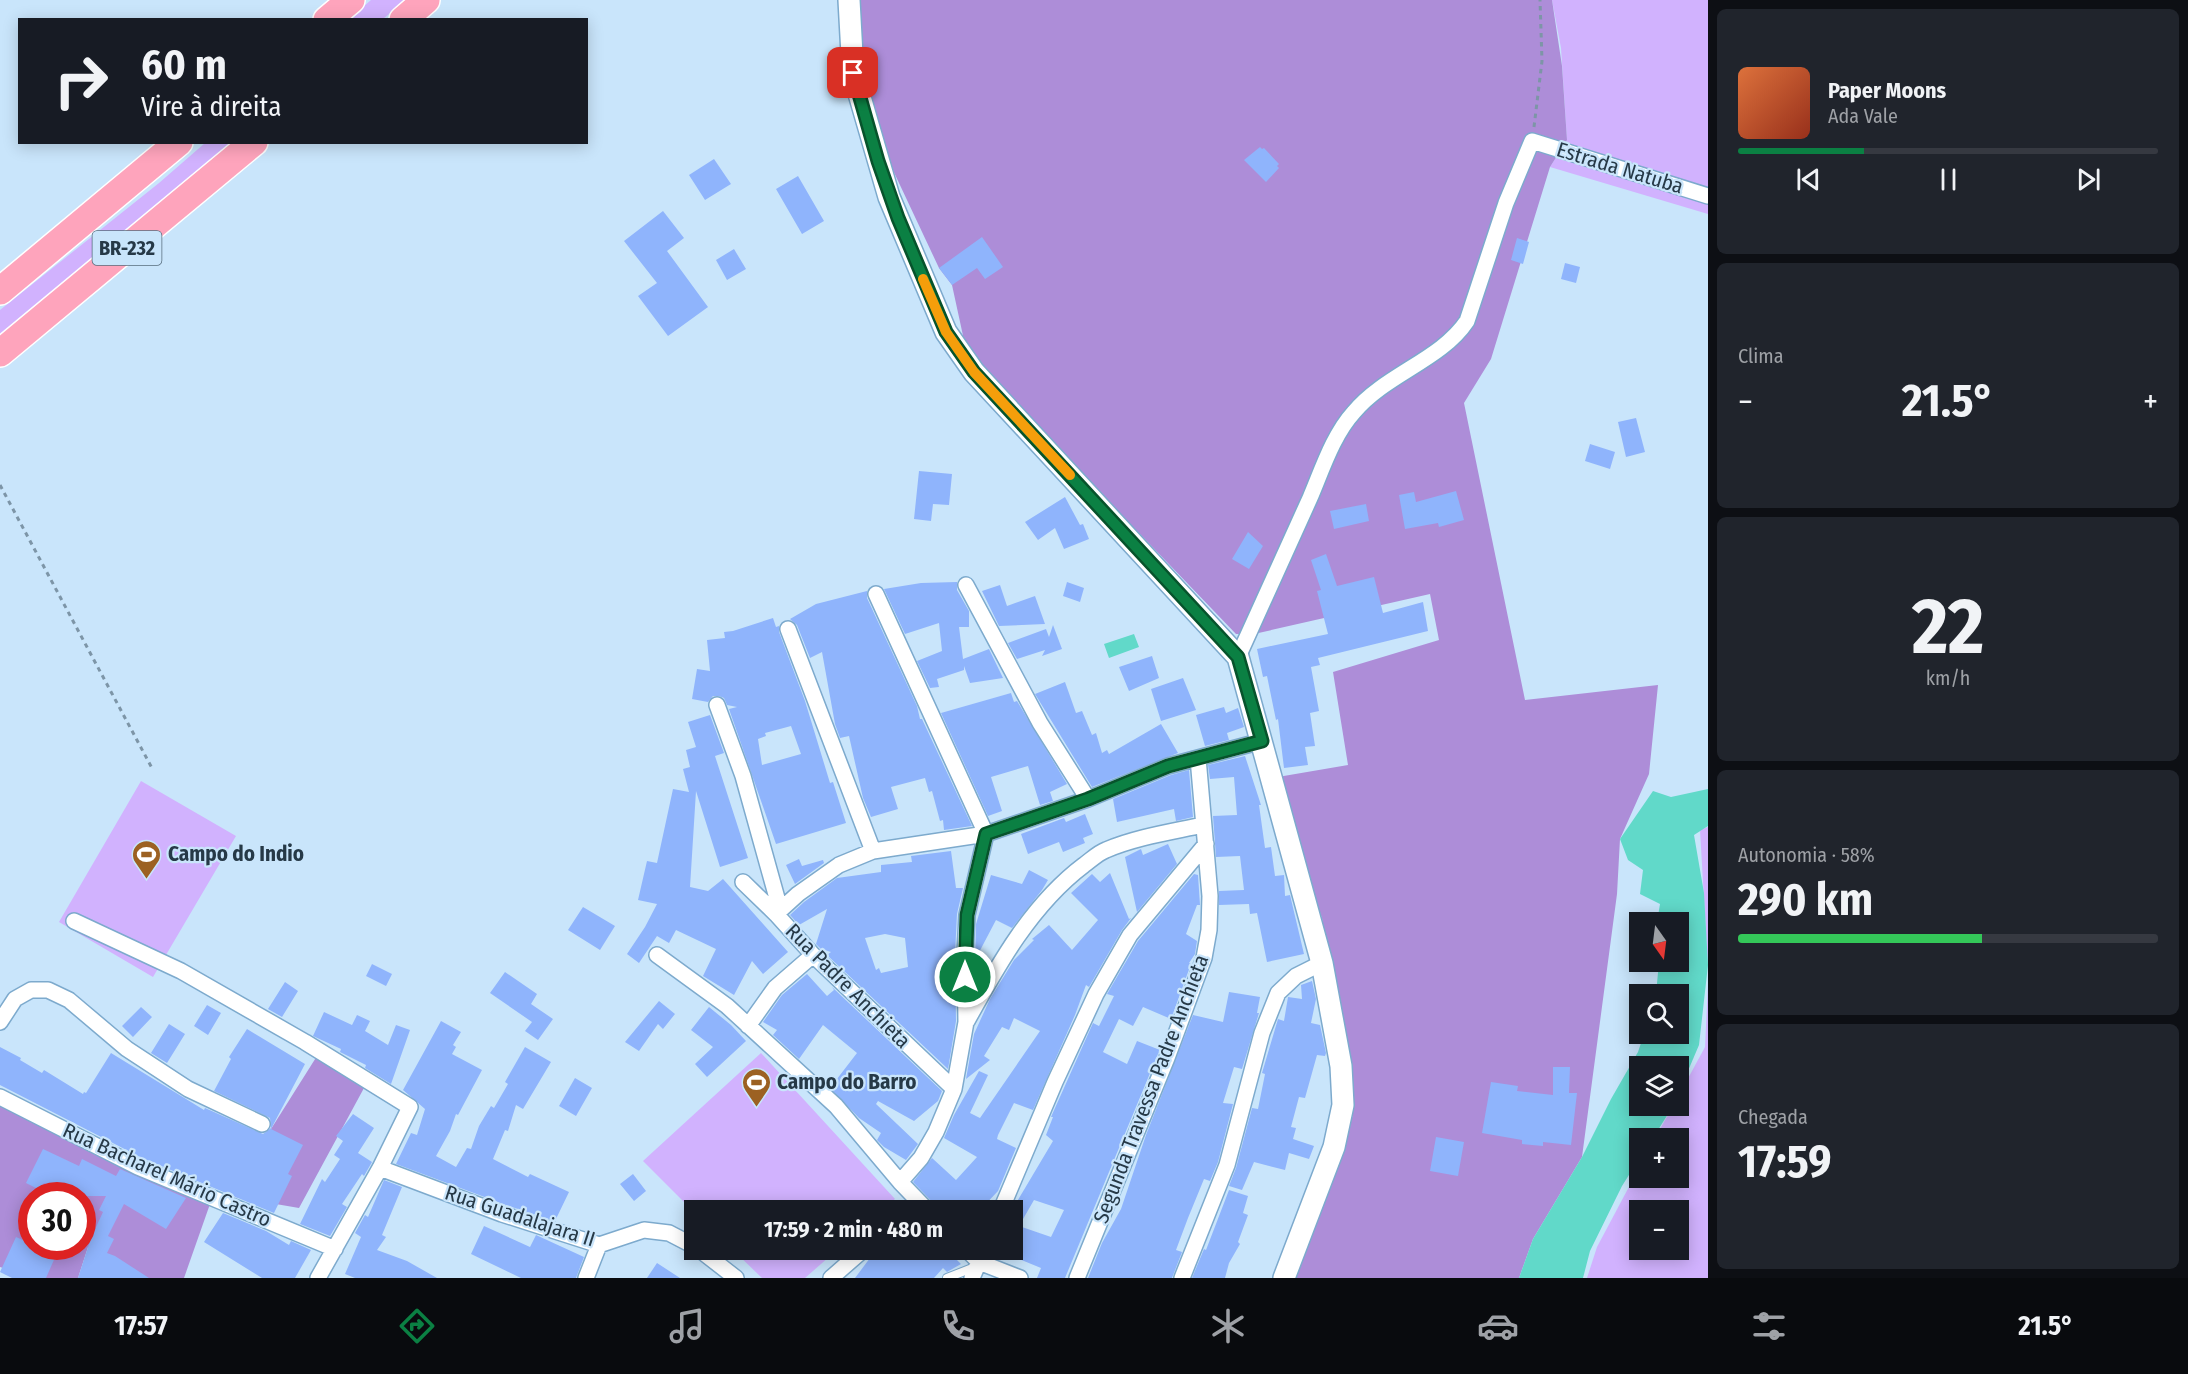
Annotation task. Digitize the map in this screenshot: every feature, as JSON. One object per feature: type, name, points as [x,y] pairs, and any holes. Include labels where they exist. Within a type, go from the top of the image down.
[{"type":"highway","points":[[329,18],[351,0]]},
{"type":"highway","points":[[405,18],[426,0]]},
{"type":"highway","name":"BR-232","points":[[0,291],[177,144]]},
{"type":"highway","name":"BR-232","points":[[0,353],[252,144]]},
{"type":"street","points":[[849,0],[853,73],[867,126],[889,197],[946,332],[974,372],[1238,657],[1322,963],[1338,1044],[1343,1106],[1334,1147],[1284,1278]]},
{"type":"street","points":[[1238,657],[1332,448],[1352,414],[1374,391],[1448,344],[1467,321],[1506,203],[1532,141]]},
{"type":"street","name":"Estrada Natuba","points":[[1532,141],[1708,196]]},
{"type":"street","points":[[966,585],[1040,723],[1088,799]]},
{"type":"street","points":[[876,594],[986,834],[967,915],[966,1022],[954,1089],[936,1132],[921,1158],[900,1182]]},
{"type":"street","points":[[788,629],[873,851]]},
{"type":"street","points":[[717,705],[743,776],[778,911],[839,865],[873,851],[986,834],[1088,799],[1168,766],[1262,741]]},
{"type":"street","name":"Segunda Travessa Padre Anchieta","points":[[1077,1278],[1167,1058],[1204,958],[1209,930],[1210,896],[1198,758]]},
{"type":"street","points":[[966,1022],[1002,957],[1047,899],[1074,872],[1104,850],[1203,825]]},
{"type":"street","points":[[1005,1200],[1055,1082],[1096,994],[1130,935],[1206,844]]},
{"type":"street","name":"Rua Padre Anchieta","points":[[743,882],[778,911],[813,955],[954,1089]]},
{"type":"street","points":[[74,921],[181,970],[305,1042],[410,1107],[322,1277]]},
{"type":"street","points":[[748,1026],[776,988],[813,955]]},
{"type":"street","points":[[657,956],[727,1006],[836,1106],[915,1200]]},
{"type":"street","points":[[1182,1278],[1227,1165],[1262,1033],[1278,993],[1296,976],[1322,963]]},
{"type":"street","points":[[0,1022],[15,999],[31,990],[48,990],[69,1000],[127,1048],[188,1089],[262,1124]]},
{"type":"street","name":"Rua Bacharel Mário Castro","points":[[0,1097],[138,1167],[335,1249]]},
{"type":"street","name":"Rua Guadalajara II","points":[[380,1168],[502,1215],[599,1245],[644,1230],[669,1233],[684,1241]]},
{"type":"street","points":[[586,1278],[599,1245]]},
{"type":"street","points":[[713,1260],[736,1278]]},
{"type":"street","points":[[831,1278],[852,1260]]},
{"type":"street","points":[[978,1264],[1020,1278]]},
{"type":"lane","points":[[947,1278],[978,1264]]},
{"type":"path","points":[[1532,141],[1542,61],[1540,0]]},
{"type":"path","points":[[0,485],[153,770]]},
{"type":"shaded area","points":[[371,0],[406,0],[384,18],[350,18]]},
{"type":"shaded area","points":[[857,0],[1552,0],[1562,66],[1567,140],[1550,167],[1491,359],[1464,403],[1525,700],[1658,685],[1649,774],[1620,839],[1617,894],[1582,1157],[1533,1239],[1519,1278],[1294,1278],[1353,1115],[1322,918],[1272,778],[1348,765],[1333,672],[1439,640],[1430,594],[1254,634],[1236,634],[967,354],[952,285],[939,268],[875,132],[855,25]]},
{"type":"shaded area","points":[[1552,0],[1708,0],[1708,214],[1550,167],[1567,140],[1561,48]]},
{"type":"shaded area","points":[[204,144],[234,144],[0,338],[0,310],[159,183]]},
{"type":"shaded area","points":[[1134,634],[1139,647],[1109,658],[1104,644]]},
{"type":"shaded area","name":"Campo do Indio","points":[[141,781],[236,836],[153,977],[59,922]]},
{"type":"shaded area","points":[[1708,789],[1708,826],[1694,835],[1704,893],[1708,965],[1699,1045],[1689,1068],[1689,1056],[1636,1056],[1641,1044],[1689,1044],[1689,984],[1657,984],[1658,972],[1689,972],[1689,912],[1659,912],[1660,904],[1640,894],[1643,870],[1628,860],[1620,839],[1653,791],[1671,797]]},
{"type":"shaded area","points":[[1708,827],[1708,969],[1700,830]]},
{"type":"shaded area","points":[[1708,983],[1708,1278],[1587,1278],[1597,1247],[1629,1187],[1689,1188],[1689,1128],[1661,1128],[1667,1116],[1689,1116],[1689,1077],[1705,1047]]},
{"type":"shaded area","name":"Campo do Barro","points":[[761,1053],[895,1199],[684,1200],[684,1202],[643,1161]]},
{"type":"shaded area","points":[[317,1056],[364,1088],[299,1208],[235,1197],[271,1129]]},
{"type":"shaded area","points":[[1629,1068],[1629,1116],[1667,1116],[1659,1128],[1629,1128],[1629,1175],[1590,1251],[1583,1278],[1519,1278],[1533,1239],[1582,1157]]},
{"type":"shaded area","points":[[0,1104],[210,1204],[184,1278],[115,1278],[96,1256],[96,1182],[18,1182],[18,1260],[84,1260],[78,1278],[33,1278],[0,1267]]},
{"type":"shaded area","points":[[743,1260],[826,1260],[805,1278],[762,1278]]},
{"type":"building","points":[[1260,147],[1264,148],[1279,164],[1277,166],[1279,168],[1266,182],[1244,160]]},
{"type":"building","points":[[714,159],[731,184],[705,200],[689,175]]},
{"type":"building","points":[[798,176],[824,221],[802,234],[776,189]]},
{"type":"building","points":[[663,211],[684,238],[667,251],[708,307],[668,336],[638,296],[657,283],[624,241]]},
{"type":"building","points":[[982,237],[1003,267],[985,279],[977,268],[952,285],[939,268]]},
{"type":"building","points":[[1517,238],[1529,242],[1523,264],[1511,260]]},
{"type":"building","points":[[734,249],[746,269],[727,280],[716,260]]},
{"type":"building","points":[[1565,263],[1580,267],[1576,283],[1561,279]]},
{"type":"building","points":[[1636,418],[1645,452],[1626,457],[1618,422]]},
{"type":"building","points":[[1590,444],[1615,452],[1610,469],[1585,461]]},
{"type":"building","points":[[919,471],[952,474],[949,505],[933,504],[931,521],[914,519]]},
{"type":"building","points":[[1456,491],[1464,520],[1439,527],[1438,523],[1405,529],[1399,495],[1414,492],[1416,502]]},
{"type":"building","points":[[1065,497],[1080,525],[1083,524],[1089,539],[1064,549],[1055,528],[1038,540],[1025,522]]},
{"type":"building","points":[[1366,504],[1369,521],[1334,529],[1330,511]]},
{"type":"building","points":[[1248,532],[1263,546],[1249,569],[1232,559]]},
{"type":"building","points":[[1326,554],[1337,586],[1374,577],[1383,613],[1423,602],[1428,631],[1318,658],[1320,665],[1311,667],[1319,711],[1310,713],[1315,746],[1305,747],[1308,765],[1284,768],[1278,719],[1276,720],[1267,676],[1263,677],[1257,649],[1328,634],[1317,591],[1321,590],[1311,560]]},
{"type":"building","points":[[957,582],[957,590],[969,611],[969,627],[959,627],[963,659],[989,649],[1003,678],[970,683],[964,666],[964,670],[937,679],[939,687],[930,688],[917,661],[942,651],[939,623],[905,634],[884,589],[921,583]]},
{"type":"building","points":[[1067,582],[1084,588],[1080,602],[1063,596]]},
{"type":"building","points":[[1000,585],[1007,606],[1035,596],[1045,624],[999,626],[982,591]]},
{"type":"building","points":[[867,591],[867,598],[917,706],[920,719],[972,826],[944,830],[943,820],[940,821],[932,791],[929,792],[925,778],[891,787],[898,809],[871,817],[863,798],[849,736],[840,738],[835,724],[822,652],[810,658],[797,625],[790,619],[816,604]]},
{"type":"building","points":[[773,618],[776,627],[779,626],[779,632],[805,701],[830,783],[833,782],[846,823],[776,844],[729,709],[737,707],[727,705],[724,698],[719,696],[713,696],[708,702],[692,699],[697,669],[710,671],[707,640],[725,638],[724,632]],"holes":[[[791,726],[801,754],[762,765],[758,739],[766,736],[765,733]]]},
{"type":"building","points":[[1053,625],[1062,649],[1042,656],[1045,650],[1017,659],[1008,643],[1046,629],[1049,637]]},
{"type":"building","points":[[1152,656],[1159,678],[1129,691],[1119,667]]},
{"type":"building","points":[[1183,678],[1196,710],[1161,721],[1151,689]]},
{"type":"building","points":[[1065,682],[1076,713],[1082,711],[1092,735],[1096,733],[1102,753],[1107,750],[1109,754],[1161,724],[1178,753],[1092,787],[1035,694]]},
{"type":"building","points":[[1011,693],[1014,702],[1017,701],[1067,784],[1050,792],[1053,801],[1040,805],[1028,766],[991,777],[1002,811],[988,816],[941,713]]},
{"type":"building","points":[[1224,707],[1226,713],[1238,708],[1244,727],[1227,733],[1229,740],[1205,746],[1196,715]]},
{"type":"building","points":[[710,715],[724,753],[715,756],[748,858],[720,867],[696,791],[690,887],[708,891],[723,879],[788,952],[763,974],[752,961],[734,995],[703,976],[716,949],[676,930],[669,943],[657,936],[639,963],[627,954],[657,904],[638,900],[647,861],[657,863],[673,789],[689,792],[683,769],[690,767],[686,750],[696,747],[688,722]]},
{"type":"building","points":[[1245,756],[1261,805],[1259,805],[1265,848],[1271,847],[1275,876],[1284,875],[1285,896],[1290,895],[1304,954],[1267,962],[1257,913],[1250,914],[1249,904],[1219,905],[1219,891],[1244,890],[1240,856],[1216,857],[1213,816],[1237,815],[1234,777],[1210,779],[1208,765]]},
{"type":"building","points":[[1189,770],[1193,817],[1176,821],[1174,809],[1117,822],[1113,799]]},
{"type":"building","points":[[1085,814],[1093,834],[1083,838],[1085,843],[1063,852],[1059,842],[1028,854],[1021,834],[1064,818],[1066,822]]},
{"type":"building","points":[[1168,844],[1177,864],[1137,912],[1125,857],[1141,849],[1143,855]]},
{"type":"building","points":[[951,851],[956,888],[963,888],[957,914],[956,1021],[948,1069],[827,955],[831,952],[821,949],[816,944],[827,909],[799,925],[790,915],[837,878],[881,872],[881,865],[912,862],[911,856]],"holes":[[[885,934],[905,938],[908,967],[881,973],[879,968],[876,970],[865,938]]]},
{"type":"building","points":[[799,859],[802,866],[823,860],[824,863],[795,884],[786,865]]},
{"type":"building","points":[[1029,870],[1048,880],[1012,928],[996,920],[975,960],[976,924],[991,875],[1022,884]]},
{"type":"building","points":[[1110,873],[1129,919],[1131,918],[1089,987],[1086,985],[1033,1110],[1014,1103],[998,1135],[997,1139],[1016,1148],[998,1191],[989,1200],[930,1200],[913,1182],[932,1158],[956,1180],[977,1157],[944,1138],[979,1071],[988,1075],[970,1113],[980,1118],[1040,1031],[1014,1018],[1009,1030],[1002,1027],[984,1056],[990,1060],[966,1079],[974,1034],[990,999],[1014,960],[1034,940],[1032,939],[1049,925],[1072,950],[1098,920],[1071,893],[1092,874],[1100,882]]},
{"type":"building","points":[[1194,874],[1198,875],[1200,905],[1197,905],[1186,934],[1197,941],[1195,954],[1189,963],[1191,964],[1171,1019],[1143,1007],[1133,1026],[1119,1019],[1103,1052],[1127,1064],[1137,1041],[1160,1050],[1065,1278],[1037,1278],[1041,1268],[1022,1260],[1023,1227],[1051,1237],[1064,1210],[1034,1200],[1023,1219],[1023,1200],[1018,1200],[1053,1141],[1046,1135],[1053,1117],[1051,1117],[1093,1023],[1099,1026],[1114,996],[1107,994],[1138,941]]},
{"type":"building","points":[[583,907],[615,926],[600,950],[568,930]]},
{"type":"building","points":[[372,964],[392,974],[386,986],[366,976]]},
{"type":"building","points":[[505,972],[537,994],[531,1004],[553,1019],[538,1040],[525,1031],[532,1022],[490,993]]},
{"type":"building","points":[[807,974],[827,996],[834,990],[832,987],[942,1091],[938,1101],[914,1121],[878,1101],[876,1104],[918,1144],[906,1160],[884,1147],[877,1140],[881,1133],[859,1118],[830,1088],[857,1053],[823,1025],[799,1059],[773,1035],[777,1030],[763,1022],[782,995]]},
{"type":"building","points":[[1312,981],[1316,999],[1311,1023],[1320,1025],[1326,1053],[1325,1056],[1317,1055],[1305,1098],[1299,1097],[1291,1127],[1296,1128],[1293,1139],[1314,1146],[1309,1159],[1289,1153],[1285,1170],[1254,1162],[1242,1190],[1229,1186],[1252,1108],[1258,1109],[1265,1074],[1262,1073],[1278,1019],[1284,1021],[1288,997],[1302,999],[1301,985]]},
{"type":"building","points":[[285,982],[298,991],[282,1017],[268,1009]]},
{"type":"building","points":[[1229,992],[1260,997],[1257,1013],[1259,1013],[1242,1069],[1234,1067],[1223,1103],[1233,1104],[1218,1162],[1210,1181],[1204,1179],[1188,1218],[1176,1250],[1182,1252],[1172,1278],[1088,1278],[1102,1243],[1121,1209],[1146,1135],[1193,1015],[1223,1022]]},
{"type":"building","points":[[659,1001],[675,1014],[663,1029],[658,1024],[639,1051],[625,1042]]},
{"type":"building","points":[[207,1005],[221,1013],[208,1035],[194,1026]]},
{"type":"building","points":[[141,1007],[152,1017],[133,1037],[122,1026]]},
{"type":"building","points":[[709,1007],[746,1041],[707,1077],[695,1064],[713,1047],[691,1030]]},
{"type":"building","points":[[324,1012],[352,1025],[357,1015],[370,1021],[365,1031],[388,1045],[396,1025],[410,1030],[391,1084],[365,1068],[366,1065],[340,1052],[341,1049],[313,1036]]},
{"type":"building","points":[[441,1021],[461,1032],[453,1045],[456,1047],[452,1054],[482,1070],[458,1115],[456,1114],[450,1131],[436,1156],[456,1167],[467,1148],[471,1149],[479,1126],[491,1106],[494,1108],[508,1084],[505,1082],[525,1047],[551,1062],[523,1109],[516,1105],[508,1131],[505,1130],[493,1159],[528,1177],[530,1174],[569,1192],[555,1221],[396,1164],[411,1133],[417,1135],[425,1109],[403,1090]]},
{"type":"building","points":[[169,1024],[185,1034],[167,1063],[151,1053]]},
{"type":"building","points":[[247,1029],[305,1064],[271,1129],[303,1145],[288,1174],[292,1176],[274,1213],[142,1158],[0,1085],[0,1047],[42,1073],[44,1070],[83,1094],[86,1093],[111,1053],[204,1110],[205,1108],[263,1134],[271,1128],[270,1118],[214,1091],[231,1059],[229,1057]]},
{"type":"building","points":[[1553,1067],[1570,1067],[1569,1093],[1577,1093],[1571,1145],[1543,1142],[1543,1146],[1522,1144],[1522,1140],[1482,1133],[1491,1082],[1518,1086],[1517,1091],[1553,1095]]},
{"type":"building","points":[[575,1078],[592,1088],[576,1116],[559,1106]]},
{"type":"building","points":[[353,1114],[374,1128],[358,1153],[372,1162],[342,1204],[347,1207],[330,1236],[300,1224],[322,1179],[325,1182],[340,1159],[334,1155],[343,1141],[336,1136]]},
{"type":"building","points":[[1436,1137],[1464,1142],[1458,1176],[1430,1171]]},
{"type":"building","points":[[43,1149],[79,1166],[82,1159],[116,1176],[120,1169],[186,1198],[166,1229],[124,1204],[108,1236],[114,1239],[107,1253],[149,1278],[78,1278],[84,1260],[96,1260],[96,1227],[103,1212],[99,1210],[106,1196],[96,1196],[96,1182],[26,1182]]},
{"type":"building","points":[[633,1174],[646,1191],[634,1201],[620,1184]]},
{"type":"building","points":[[384,1180],[402,1187],[382,1235],[386,1237],[377,1250],[407,1261],[437,1278],[355,1278],[345,1274],[361,1237],[355,1233],[365,1215],[368,1217]]},
{"type":"building","points":[[1229,1190],[1248,1196],[1243,1213],[1248,1215],[1238,1242],[1240,1244],[1229,1263],[1225,1278],[1192,1278],[1204,1249],[1206,1250]]},
{"type":"building","points":[[223,1213],[266,1231],[289,1245],[291,1241],[311,1250],[295,1278],[262,1278],[204,1242]]},
{"type":"building","points":[[484,1226],[530,1247],[536,1235],[584,1257],[576,1278],[521,1278],[471,1254]]},
{"type":"building","points":[[16,1237],[18,1238],[18,1260],[54,1260],[46,1278],[12,1278],[0,1272]]},
{"type":"building","points":[[868,1260],[957,1260],[961,1264],[947,1272],[943,1268],[934,1278],[855,1278]]},
{"type":"building","points":[[657,1263],[680,1278],[647,1278]]},
{"type":"slow traffic","points":[[923,279],[946,332],[974,372],[1070,475]]},
{"type":"place","name":"Campo do Indio","points":[[147,880]]},
{"type":"place","name":"Campo do Barro","points":[[756,1108]]},
{"type":"route","points":[[853,73],[889,197],[946,332],[974,372],[1238,657],[1262,741],[1168,766],[1088,799],[986,834],[967,915],[965,977]]}]
